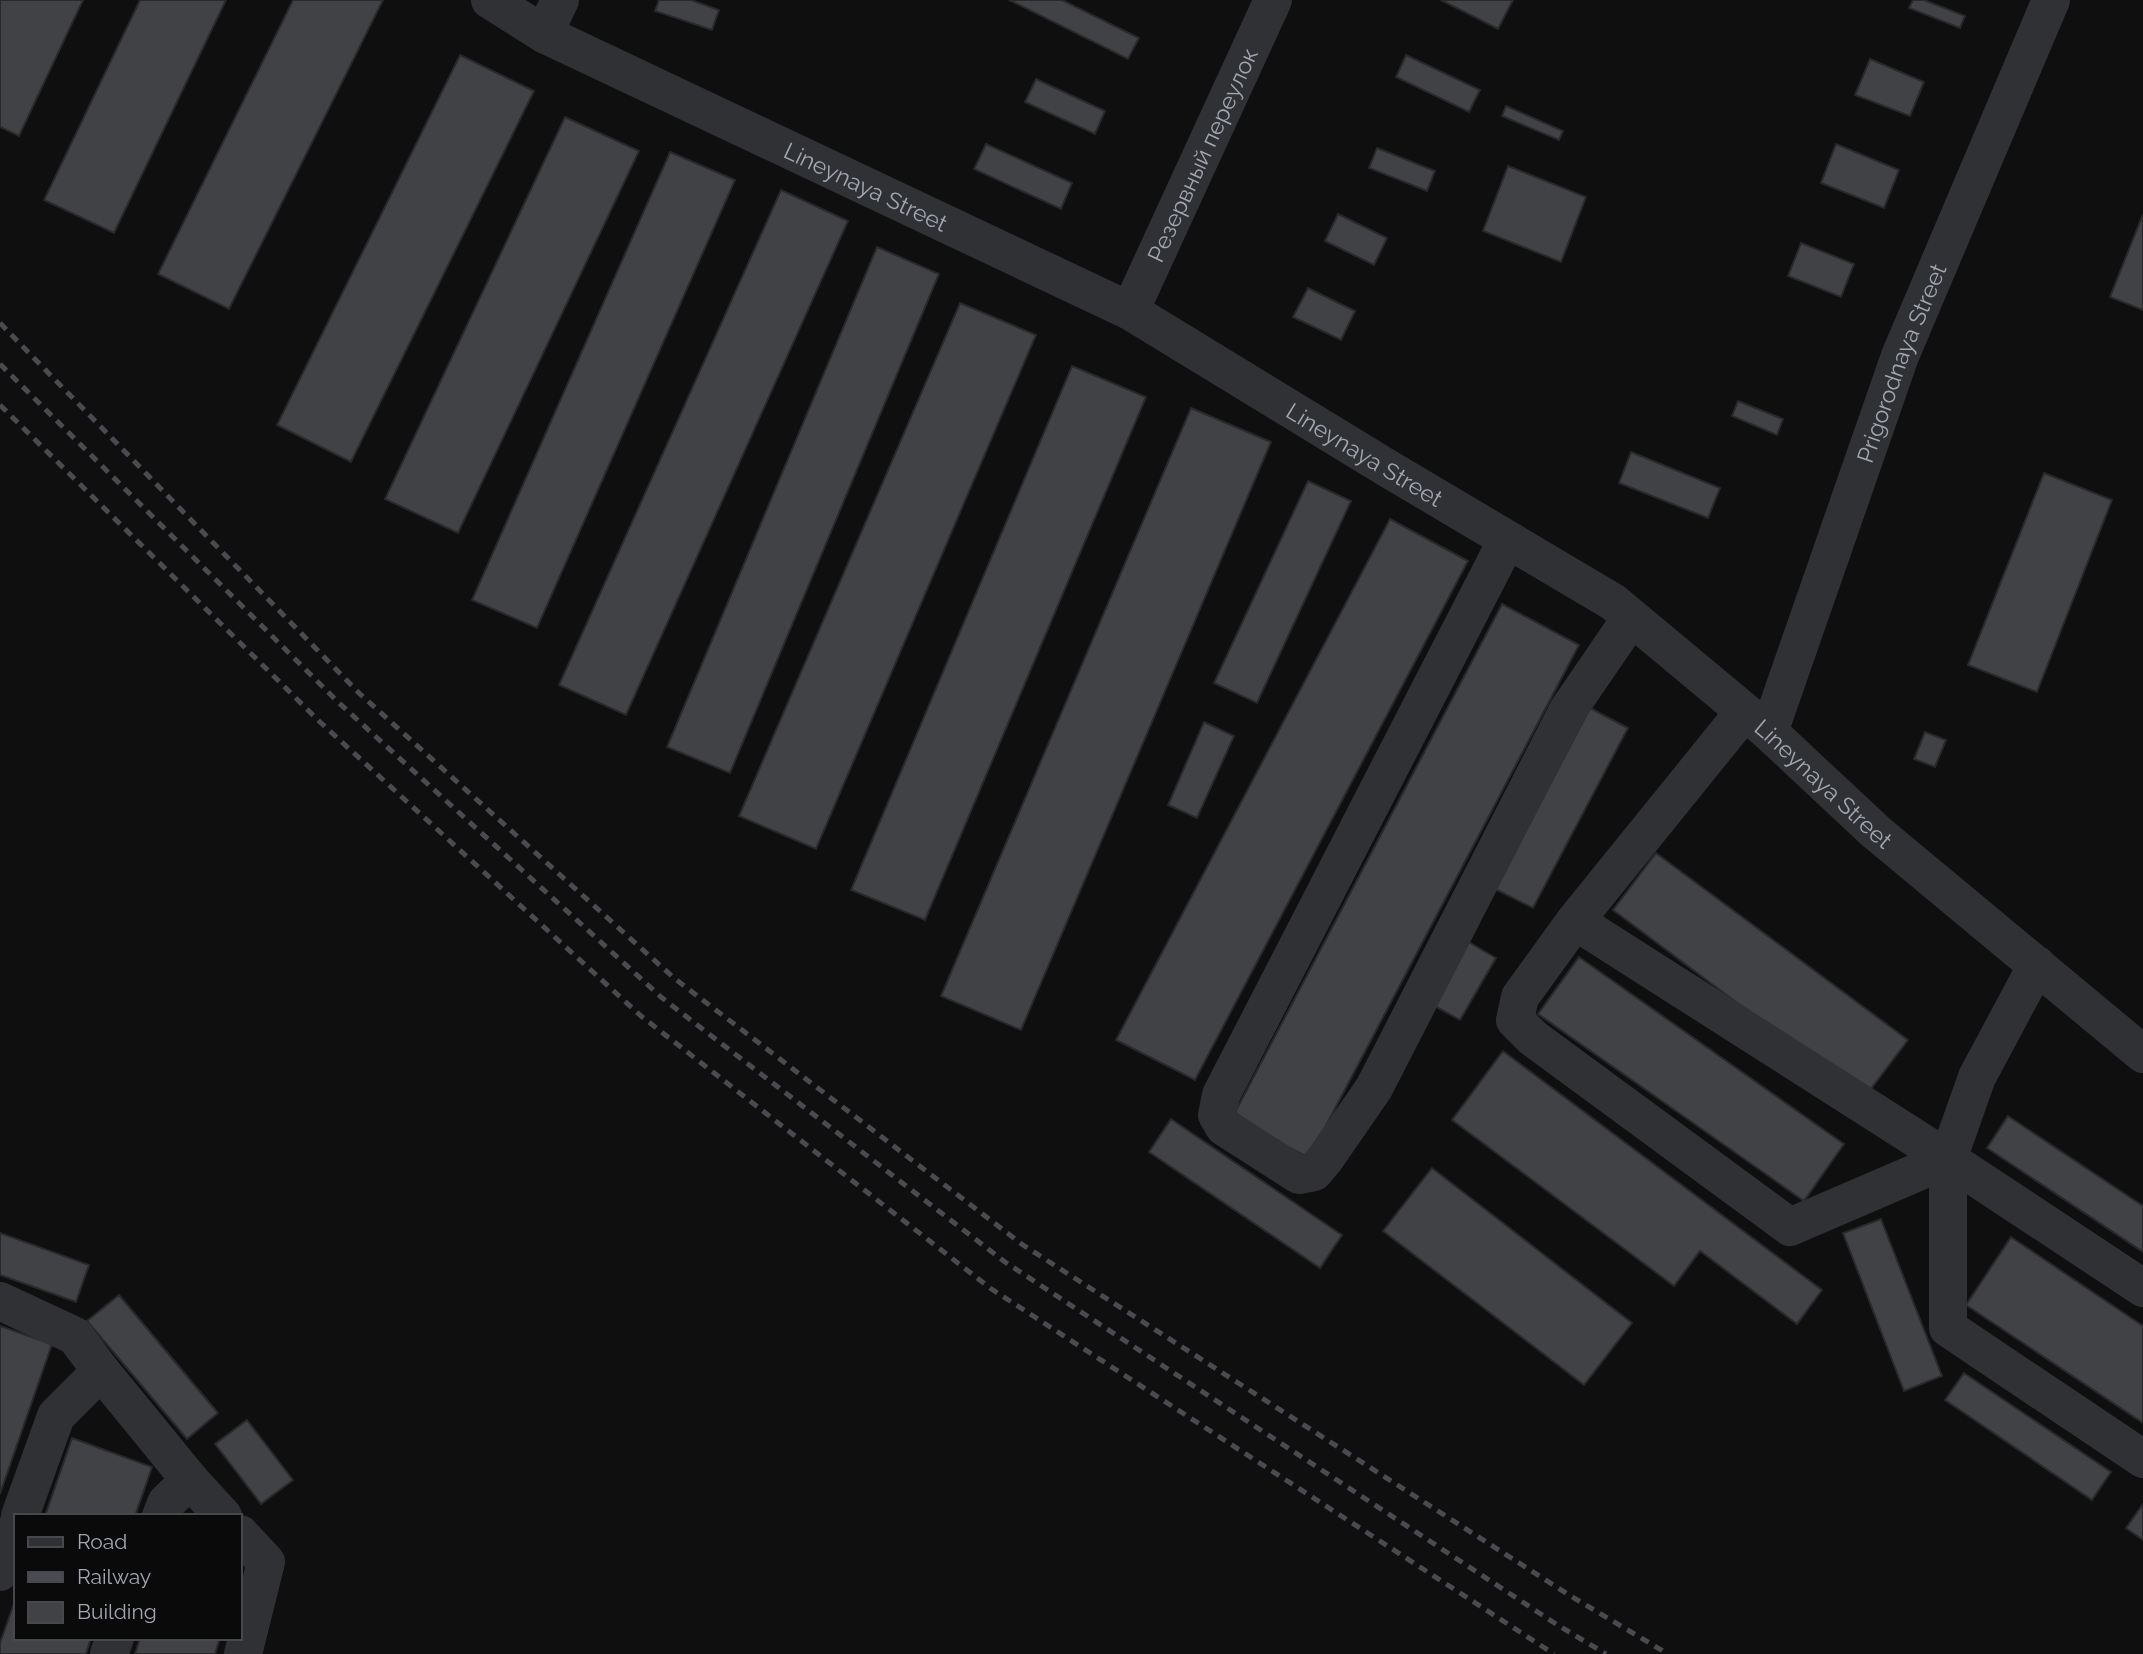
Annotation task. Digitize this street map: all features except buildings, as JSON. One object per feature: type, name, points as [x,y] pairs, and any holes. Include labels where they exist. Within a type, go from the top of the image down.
[{"type":"street","name":"Lineynaya Street","points":[[490,0],[544,34],[1130,310],[1387,468],[1613,602],[1757,722],[1876,832],[2143,1054]]},
{"type":"street","points":[[544,34],[560,0]]},
{"type":"street","name":"Резервный переулок","points":[[1130,310],[1273,0]]},
{"type":"street","name":"Prigorodnaya Street","points":[[1948,1160],[1790,1227],[1533,1038],[1515,1020],[1520,997],[1575,921],[1757,722],[1900,356],[2051,0]]},
{"type":"street","points":[[1507,540],[1221,1095],[1217,1115],[1224,1127],[1299,1175],[1314,1172],[1374,1088],[1568,710],[1631,618]]},
{"type":"street","points":[[1575,921],[2143,1288]]},
{"type":"street","points":[[2037,965],[1977,1077],[1948,1160],[1948,1328],[2143,1459]]},
{"type":"street","points":[[0,1301],[75,1336],[190,1480],[221,1514]]},
{"type":"street","points":[[21,1514],[56,1416],[101,1371]]},
{"type":"street","points":[[162,1514],[166,1503],[190,1480]]},
{"type":"street","points":[[0,1572],[14,1534]]},
{"type":"street","points":[[242,1536],[266,1562],[243,1654]]},
{"type":"railway","points":[[0,323],[360,694],[674,978],[1023,1245],[1569,1595],[1668,1654]]},
{"type":"railway","points":[[0,364],[339,703],[661,997],[1005,1262],[1556,1624],[1606,1654]]},
{"type":"railway","points":[[0,405],[320,722],[641,1016],[990,1288],[1554,1654]]}]
